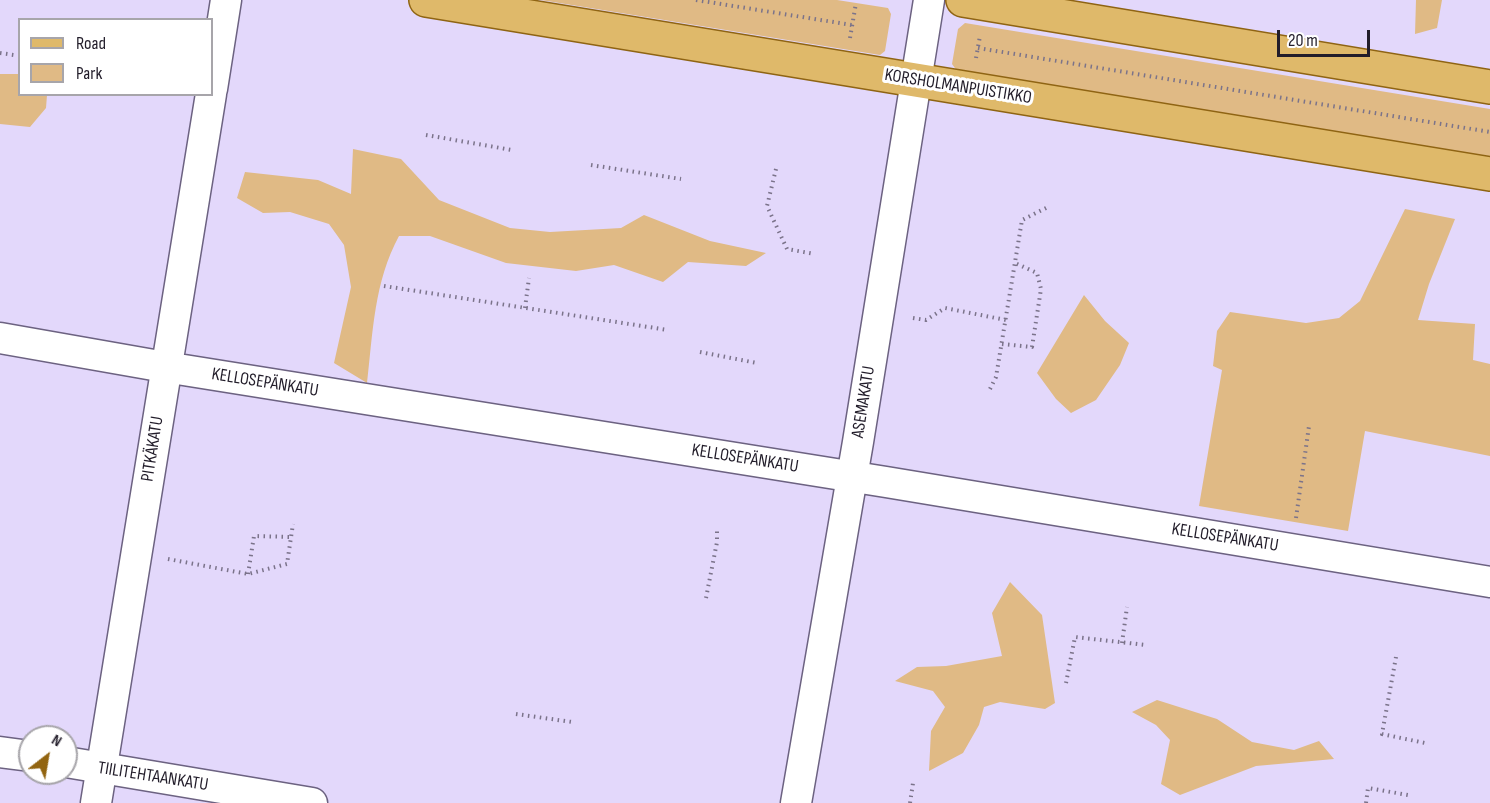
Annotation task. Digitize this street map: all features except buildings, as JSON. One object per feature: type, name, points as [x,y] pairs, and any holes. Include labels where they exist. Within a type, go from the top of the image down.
[{"type":"main road","name":"KORSHOLMANPUISTIKKO","points":[[426,0],[1490,174]]},
{"type":"main road","points":[[973,13],[1490,87]]},
{"type":"street","points":[[213,83],[226,0]]},
{"type":"street","name":"ASEMAKATU","points":[[796,803],[852,476],[929,0]]},
{"type":"street","name":"PITKÄKATU","points":[[96,803],[211,96]]},
{"type":"street","name":"KELLOSEPÄNKATU","points":[[0,338],[165,367],[852,476],[1490,582]]},
{"type":"street","points":[[0,752],[18,754]]},
{"type":"street","name":"TIILITEHTAANKATU","points":[[78,764],[312,803]]},
{"type":"path","points":[[696,0],[852,25]]},
{"type":"path","points":[[849,42],[856,3]]},
{"type":"path","points":[[973,13],[978,48],[975,65]]},
{"type":"path","points":[[978,48],[1490,132]]},
{"type":"path","points":[[0,53],[14,55]]},
{"type":"path","points":[[426,135],[512,150]]},
{"type":"path","points":[[591,165],[681,179]]},
{"type":"path","points":[[776,169],[767,206],[787,249],[815,255]]},
{"type":"path","points":[[990,389],[996,377],[1022,220],[1050,206]]},
{"type":"path","points":[[1002,344],[1032,347],[1041,289],[1037,273],[1015,263]]},
{"type":"path","points":[[525,308],[529,278]]},
{"type":"path","points":[[384,286],[668,330]]},
{"type":"path","points":[[913,318],[926,320],[945,308],[1006,321]]},
{"type":"path","points":[[700,352],[757,363]]},
{"type":"path","points":[[1293,549],[1309,426]]},
{"type":"path","points":[[168,559],[248,574],[286,564],[293,524]]},
{"type":"path","points":[[706,598],[717,542],[717,527]]},
{"type":"path","points":[[248,574],[254,536],[291,537]]},
{"type":"path","points":[[1122,642],[1127,607]]},
{"type":"path","points":[[1066,683],[1075,637],[1146,645]]},
{"type":"path","points":[[1396,657],[1382,734],[1425,743]]},
{"type":"path","points":[[516,714],[572,723]]},
{"type":"path","points":[[910,803],[913,783]]},
{"type":"path","points":[[1366,803],[1368,788],[1408,795]]},
{"type":"green space","points":[[541,0],[837,0],[888,8],[891,14],[885,51],[880,55]]},
{"type":"green space","points":[[1416,0],[1442,0],[1437,28],[1415,34]]},
{"type":"green space","points":[[965,23],[1490,109],[1490,159],[957,71],[952,64],[958,29]]},
{"type":"green space","points":[[0,74],[18,74],[18,96],[47,96],[46,108],[30,127],[0,124]]},
{"type":"green space","points":[[353,149],[401,159],[439,200],[510,228],[550,232],[621,228],[644,215],[710,241],[766,253],[746,266],[688,262],[663,282],[614,265],[576,271],[506,263],[430,236],[399,236],[379,289],[367,383],[334,363],[351,287],[344,245],[329,224],[290,212],[263,213],[237,198],[245,172],[318,180],[351,194]]},
{"type":"green space","points":[[1405,209],[1455,219],[1429,284],[1418,320],[1475,324],[1473,360],[1490,364],[1490,456],[1365,431],[1348,531],[1199,506],[1222,370],[1213,366],[1217,331],[1230,312],[1306,323],[1339,318],[1360,301]]},
{"type":"green space","points":[[1084,295],[1105,321],[1129,343],[1120,365],[1096,400],[1071,413],[1056,399],[1037,373]]},
{"type":"green space","points":[[1010,582],[1042,615],[1055,703],[1045,709],[1000,702],[984,707],[979,725],[963,753],[929,771],[931,731],[945,707],[933,691],[895,681],[917,667],[946,666],[1002,656],[992,613]]},
{"type":"green space","points":[[1157,700],[1217,719],[1252,742],[1294,750],[1319,741],[1334,759],[1256,766],[1180,795],[1161,784],[1170,740],[1156,725],[1132,712]]}]
